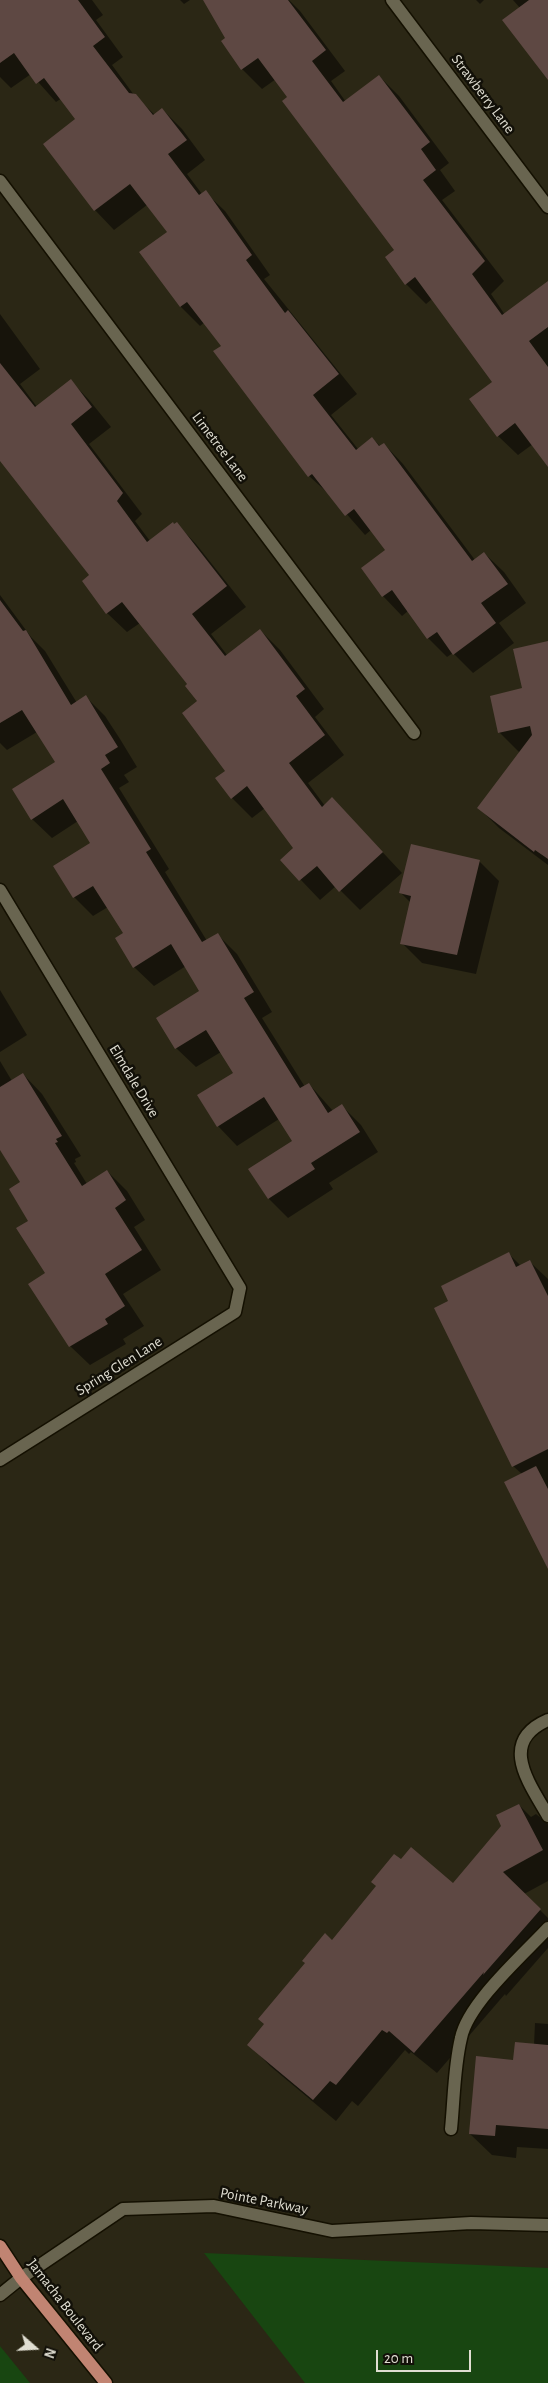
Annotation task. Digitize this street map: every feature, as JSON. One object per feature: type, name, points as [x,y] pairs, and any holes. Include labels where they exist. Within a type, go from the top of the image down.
[{"type":"main road","name":"Jamacha Boulevard","points":[[0,2246],[21,2278],[106,2383]]},
{"type":"street","name":"Strawberry Lane","points":[[392,0],[548,207]]},
{"type":"street","name":"Limetree Lane","points":[[0,181],[414,733]]},
{"type":"street","name":"Elmdale Drive","points":[[0,890],[240,1288]]},
{"type":"street","name":"Spring Glen Lane","points":[[0,1460],[235,1312],[240,1288]]},
{"type":"street","points":[[548,1720],[536,1725],[524,1740],[518,1757],[525,1775],[548,1816]]},
{"type":"street","points":[[451,2129],[461,2036],[472,2013],[486,1995],[548,1928]]},
{"type":"street","name":"Pointe Parkway","points":[[0,2295],[21,2278],[122,2210],[214,2206],[332,2231],[471,2223],[548,2225]]},
{"type":"green space","points":[[204,2253],[548,2268],[548,2383],[305,2383]]},
{"type":"green space","points":[[0,2346],[30,2383],[0,2383]]},
{"type":"building","points":[[0,0],[78,0],[105,37],[93,46],[129,93],[136,94],[153,115],[162,108],[187,140],[168,154],[199,195],[206,190],[252,255],[246,260],[285,313],[288,310],[339,374],[313,395],[356,450],[372,437],[379,446],[384,443],[472,561],[484,552],[508,584],[481,603],[496,623],[453,655],[437,632],[427,639],[392,590],[382,597],[361,568],[385,550],[354,509],[345,516],[312,474],[308,477],[213,351],[221,346],[187,302],[180,307],[139,252],[167,232],[130,184],[94,211],[43,144],[75,119],[44,78],[36,84],[14,53],[0,63]]},
{"type":"building","points":[[203,0],[288,0],[326,50],[312,61],[343,102],[379,75],[430,142],[421,149],[436,170],[423,180],[485,261],[472,274],[502,315],[548,281],[548,327],[529,341],[548,367],[548,467],[515,423],[497,437],[469,399],[492,382],[415,277],[405,285],[385,257],[394,250],[282,101],[287,97],[258,58],[241,70],[221,41],[225,38]]},
{"type":"building","points":[[529,0],[548,0],[548,80],[502,20]]},
{"type":"building","points":[[0,363],[35,407],[71,379],[92,407],[71,424],[123,493],[117,501],[147,542],[173,522],[174,524],[177,522],[227,586],[192,614],[225,656],[260,629],[305,689],[296,696],[325,735],[289,763],[322,807],[332,797],[383,852],[339,892],[317,866],[299,881],[280,860],[293,848],[247,786],[231,799],[215,778],[225,771],[182,713],[197,701],[185,686],[187,684],[122,602],[106,614],[82,581],[89,575],[0,461]]},
{"type":"building","points":[[0,600],[23,631],[26,630],[71,705],[86,695],[118,747],[105,755],[110,763],[101,769],[151,849],[146,852],[202,942],[218,933],[254,992],[244,998],[300,1088],[309,1083],[328,1113],[342,1104],[360,1132],[311,1163],[315,1169],[268,1199],[248,1169],[292,1141],[264,1097],[217,1127],[197,1095],[233,1073],[206,1030],[175,1049],[156,1018],[199,991],[171,944],[133,968],[115,938],[123,933],[93,886],[73,898],[53,866],[90,843],[63,799],[31,820],[12,789],[55,762],[22,710],[0,723]]},
{"type":"building","points":[[548,641],[548,859],[535,850],[534,852],[477,808],[532,735],[530,726],[498,733],[490,696],[522,688],[513,649]]},
{"type":"building","points":[[411,844],[480,860],[457,955],[400,944],[411,896],[399,893]]},
{"type":"building","points":[[23,1073],[62,1136],[56,1139],[58,1142],[55,1143],[82,1186],[107,1170],[126,1200],[115,1208],[142,1250],[105,1274],[125,1306],[105,1319],[108,1324],[69,1347],[28,1284],[45,1273],[16,1228],[28,1221],[9,1189],[20,1182],[0,1150],[0,1087]]},
{"type":"building","points":[[509,1252],[516,1267],[530,1260],[548,1296],[548,1449],[512,1467],[434,1308],[448,1301],[441,1286]]},
{"type":"building","points":[[536,1466],[548,1489],[548,1569],[504,1482]]},
{"type":"building","points":[[519,1804],[543,1850],[503,1872],[541,1909],[414,2053],[389,2031],[387,2033],[382,2030],[336,2085],[330,2081],[313,2100],[247,2045],[264,2024],[258,2019],[305,1963],[302,1961],[325,1933],[332,1940],[376,1886],[371,1882],[394,1854],[401,1859],[411,1847],[453,1883],[501,1826],[496,1815]]},
{"type":"building","points":[[515,2042],[548,2045],[548,2129],[496,2125],[495,2136],[469,2134],[476,2056],[513,2060]]}]
